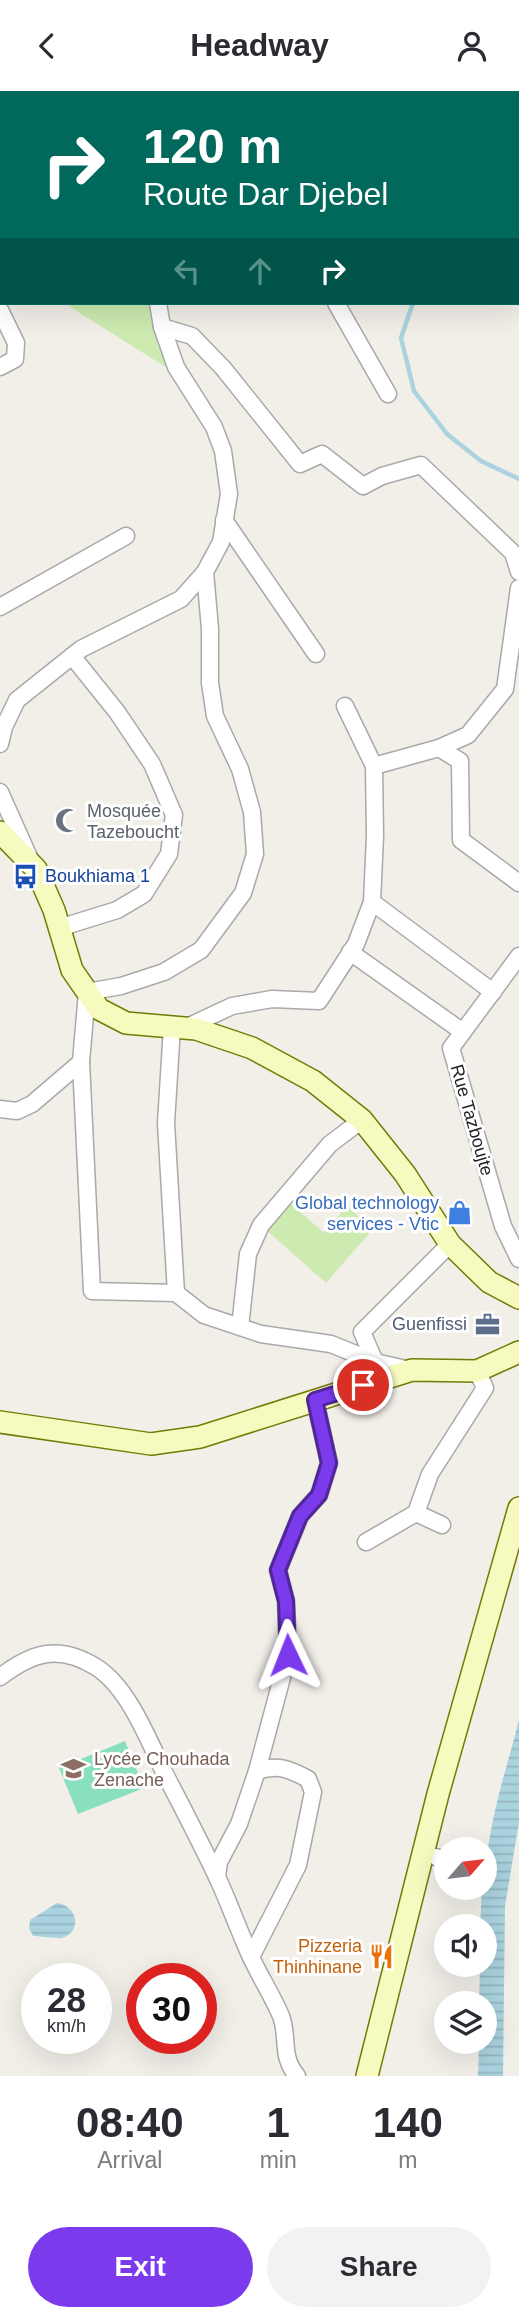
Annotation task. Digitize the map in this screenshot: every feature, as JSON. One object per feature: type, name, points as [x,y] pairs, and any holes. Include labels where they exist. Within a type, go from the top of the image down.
[{"type":"street","points":[[0,744],[4,727],[17,701],[72,656],[181,599],[205,572],[220,542],[229,494],[223,451],[215,427],[176,367],[162,327],[158,305]]},
{"type":"street","points":[[338,305],[388,394]]},
{"type":"street","points":[[0,310],[16,344],[15,359],[0,367]]},
{"type":"street","points":[[162,327],[191,336],[223,368],[300,464],[322,454],[363,486],[382,475],[421,465],[513,553],[519,572]]},
{"type":"street","points":[[224,520],[316,654]]},
{"type":"street","points":[[0,607],[126,536]]},
{"type":"street","points":[[88,992],[121,986],[164,972],[201,950],[243,893],[255,854],[252,812],[240,769],[215,716],[209,683],[210,629],[205,572]]},
{"type":"street","points":[[519,588],[505,689],[468,735],[460,761],[461,840],[519,883]]},
{"type":"street","points":[[59,928],[117,910],[144,894],[169,854],[174,815],[152,764],[117,712],[72,656]]},
{"type":"street","points":[[179,1028],[232,1006],[272,999],[319,1001],[356,944],[372,902],[374,766],[345,706]]},
{"type":"street","points":[[374,766],[439,748],[468,735]]},
{"type":"street","points":[[439,748],[460,761]]},
{"type":"street","points":[[0,792],[36,869],[72,971],[99,1009],[126,1023],[197,1029],[252,1048],[313,1081],[362,1119],[405,1174],[450,1244],[489,1282],[519,1298]]},
{"type":"street","points":[[0,832],[36,869]]},
{"type":"street","points":[[372,902],[493,992]]},
{"type":"street","points":[[351,952],[463,1032]]},
{"type":"street","name":"Rue Tazboujte","points":[[519,956],[451,1048],[503,1226],[519,1259]]},
{"type":"street","points":[[88,992],[81,1062],[92,1291],[176,1293],[204,1315],[240,1327],[331,1345],[375,1362],[412,1370],[477,1371],[519,1352]]},
{"type":"street","points":[[176,1293],[166,1123],[179,1028]]},
{"type":"street","points":[[0,1109],[17,1111],[32,1104],[81,1062]]},
{"type":"street","points":[[240,1327],[248,1254],[261,1225],[330,1144],[362,1119]]},
{"type":"street","points":[[375,1362],[362,1332],[450,1244]]},
{"type":"street","points":[[0,1422],[151,1444],[200,1437],[412,1370]]},
{"type":"street","points":[[366,1542],[416,1513],[430,1474],[485,1388],[477,1371]]},
{"type":"street","points":[[217,1877],[219,1862],[239,1824],[257,1771],[288,1655],[286,1601],[278,1570],[300,1516],[319,1495],[329,1463],[315,1400]]},
{"type":"street","points":[[367,2076],[438,1794],[519,1508]]},
{"type":"street","points":[[416,1513],[442,1525]]},
{"type":"street","points":[[446,1837],[519,1553]]},
{"type":"street","points":[[0,1677],[13,1667],[41,1654],[59,1652],[79,1657],[117,1684],[217,1877],[251,1957],[282,2019],[283,2042],[289,2067],[297,2076]]},
{"type":"street","points":[[251,1957],[298,1865],[313,1792],[308,1779],[292,1771],[272,1766],[257,1771]]},
{"type":"street","points":[[380,2076],[434,1881]]},
{"type":"green space","points":[[69,305],[159,305],[183,378]]},
{"type":"green space","points":[[289,1202],[324,1233],[347,1206],[373,1229],[326,1283],[265,1229]]},
{"type":"green space","points":[[125,1741],[144,1788],[78,1814],[59,1768]]},
{"type":"water","points":[[519,1720],[519,1822],[505,1906],[503,2076],[478,2076],[479,2054],[497,2054],[497,1991],[479,1991],[480,1977],[497,1977],[497,1914],[481,1914],[481,1901],[497,1901],[497,1837],[490,1837]]},
{"type":"water","points":[[57,1903],[69,1908],[73,1913],[73,1930],[62,1938],[33,1936],[29,1928],[30,1920]]},
{"type":"waterway","points":[[412,305],[401,338],[414,391],[447,434],[481,461],[519,479]]},
{"type":"place","name":"Mosquée Tazeboucht","points":[[67,821]]},
{"type":"place","name":"Boukhiama 1","points":[[25,876]]},
{"type":"place","name":"Global technology services - Vtic","points":[[459,1213]]},
{"type":"place","name":"Guenfissi","points":[[487,1324]]},
{"type":"place","name":"Lycée Chouhada Zenache","points":[[74,1769]]},
{"type":"place","name":"Pizzeria Thinhinane","points":[[382,1956]]},
{"type":"route","points":[[288,1655],[286,1601],[278,1570],[300,1516],[319,1495],[329,1463],[315,1400],[363,1385]]}]
